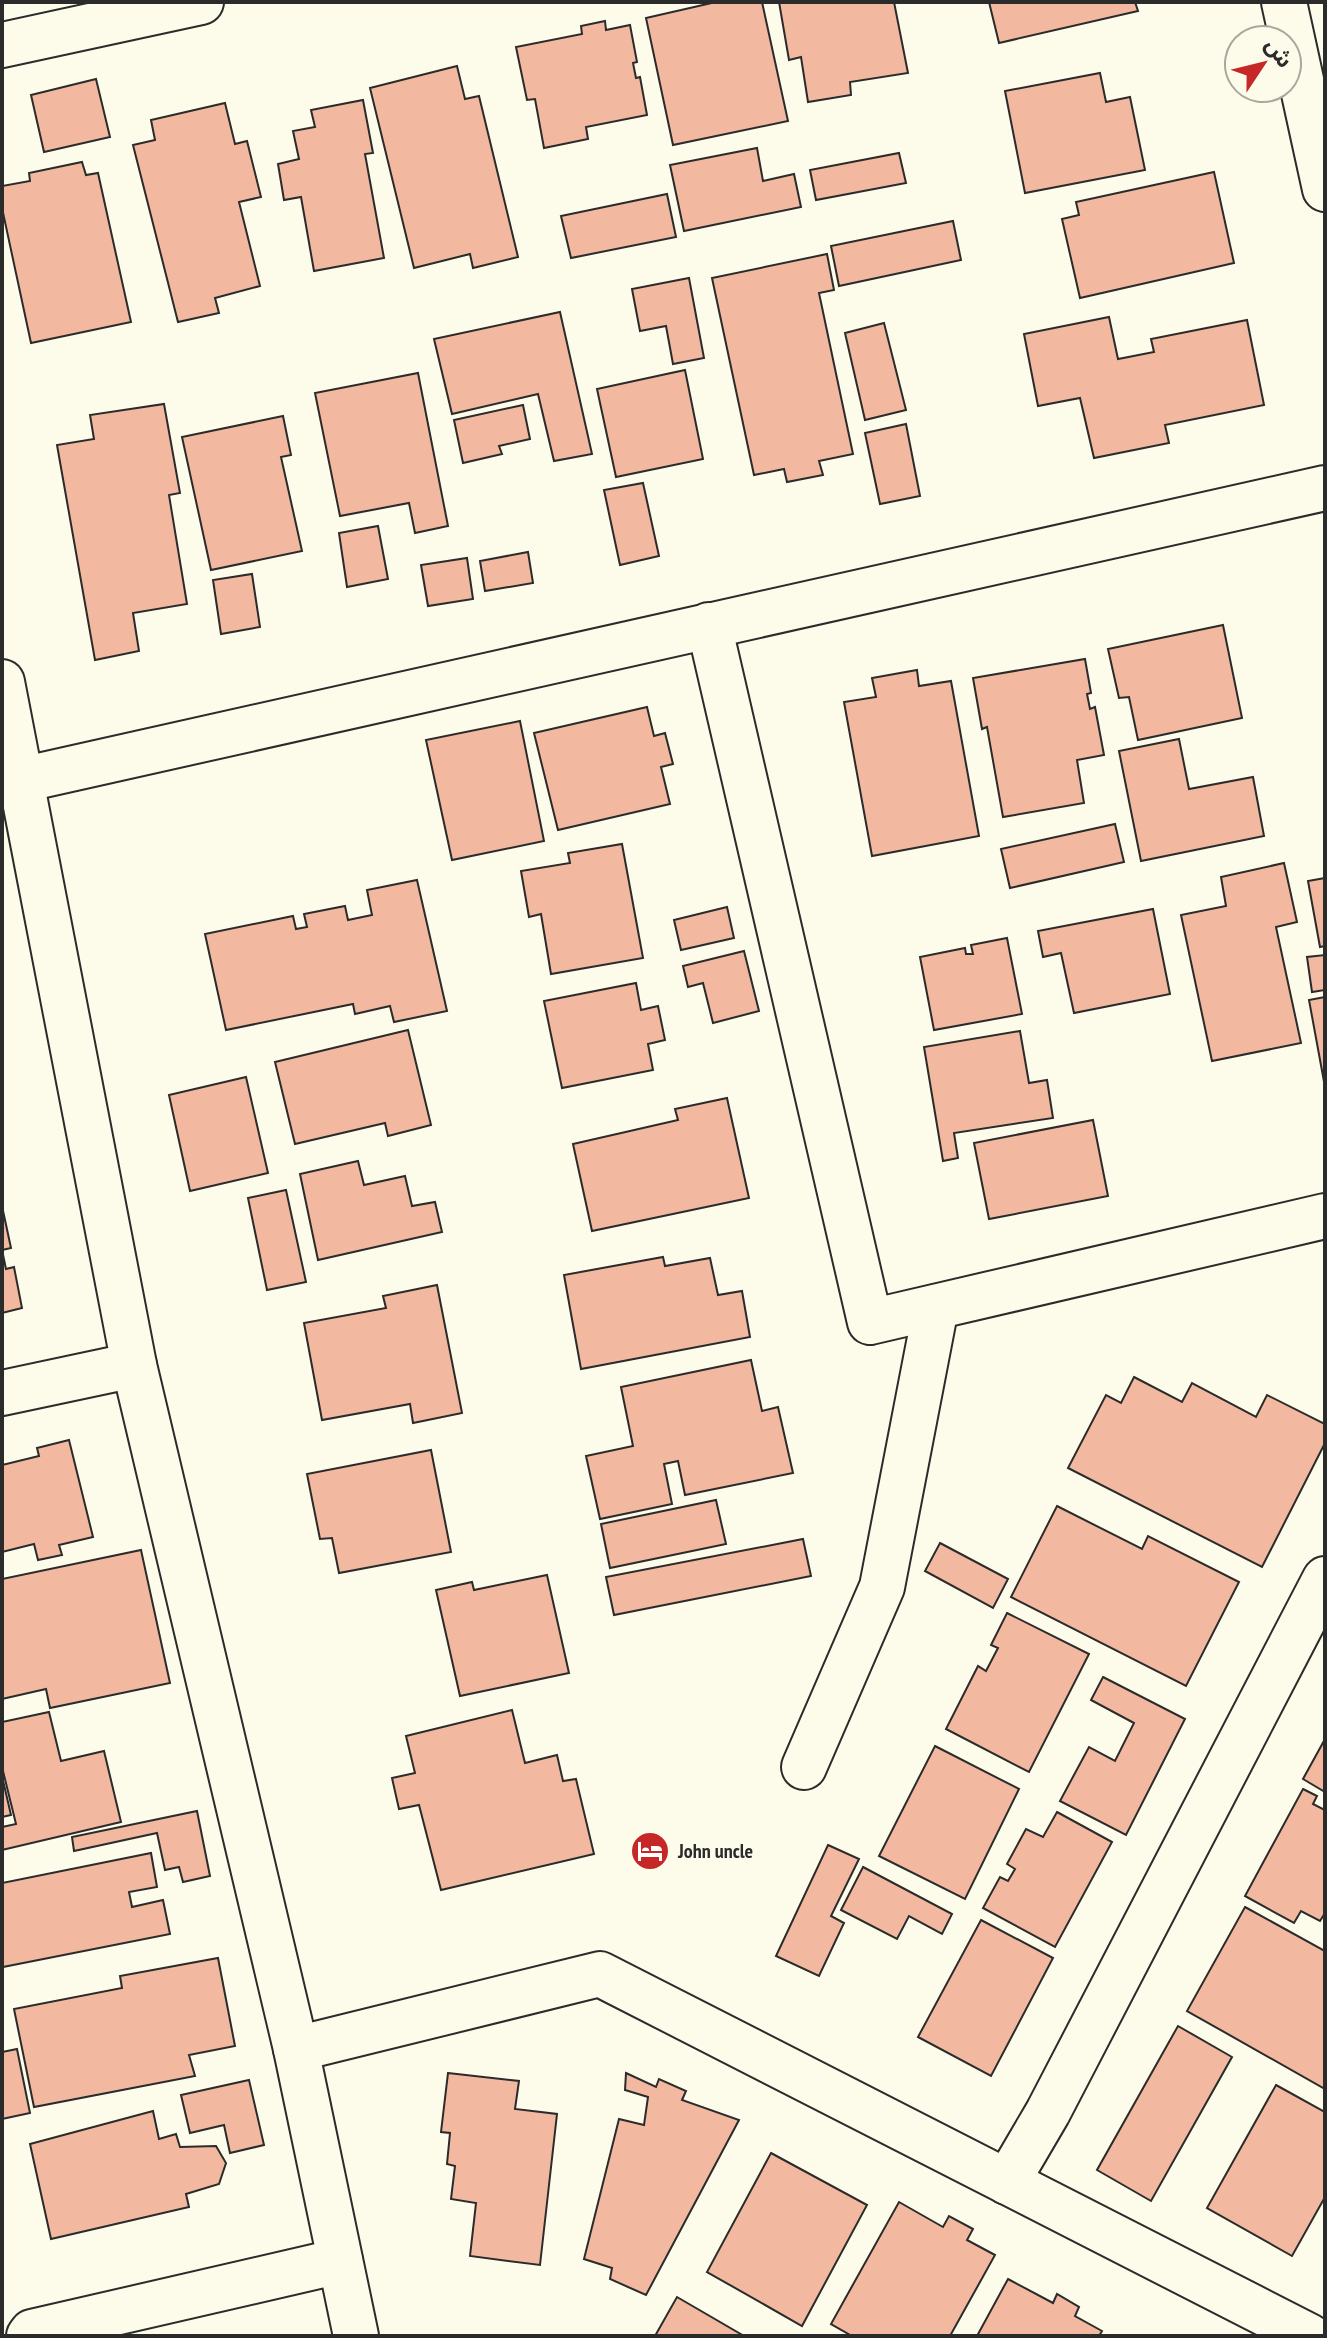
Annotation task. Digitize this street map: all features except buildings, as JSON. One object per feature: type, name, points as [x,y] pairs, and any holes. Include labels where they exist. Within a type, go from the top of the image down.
[{"type":"street","points":[[2,45],[201,2]]},
{"type":"street","points":[[1284,2],[1325,189]]},
{"type":"street","points":[[21,780],[1325,488]]},
{"type":"street","points":[[709,625],[870,1322],[1325,1216]]},
{"type":"street","points":[[2,682],[134,1365],[296,2049],[356,2336]]},
{"type":"street","points":[[804,1767],[882,1587],[936,1307]]},
{"type":"street","points":[[2,1393],[134,1365]]},
{"type":"street","points":[[1007,2182],[1055,2098],[1325,1579]]},
{"type":"street","points":[[296,2049],[600,1974],[1309,2336]]},
{"type":"street","points":[[29,2336],[32,2332],[340,2261]]},
{"type":"place","name":"John uncle","points":[[650,1851]]}]
